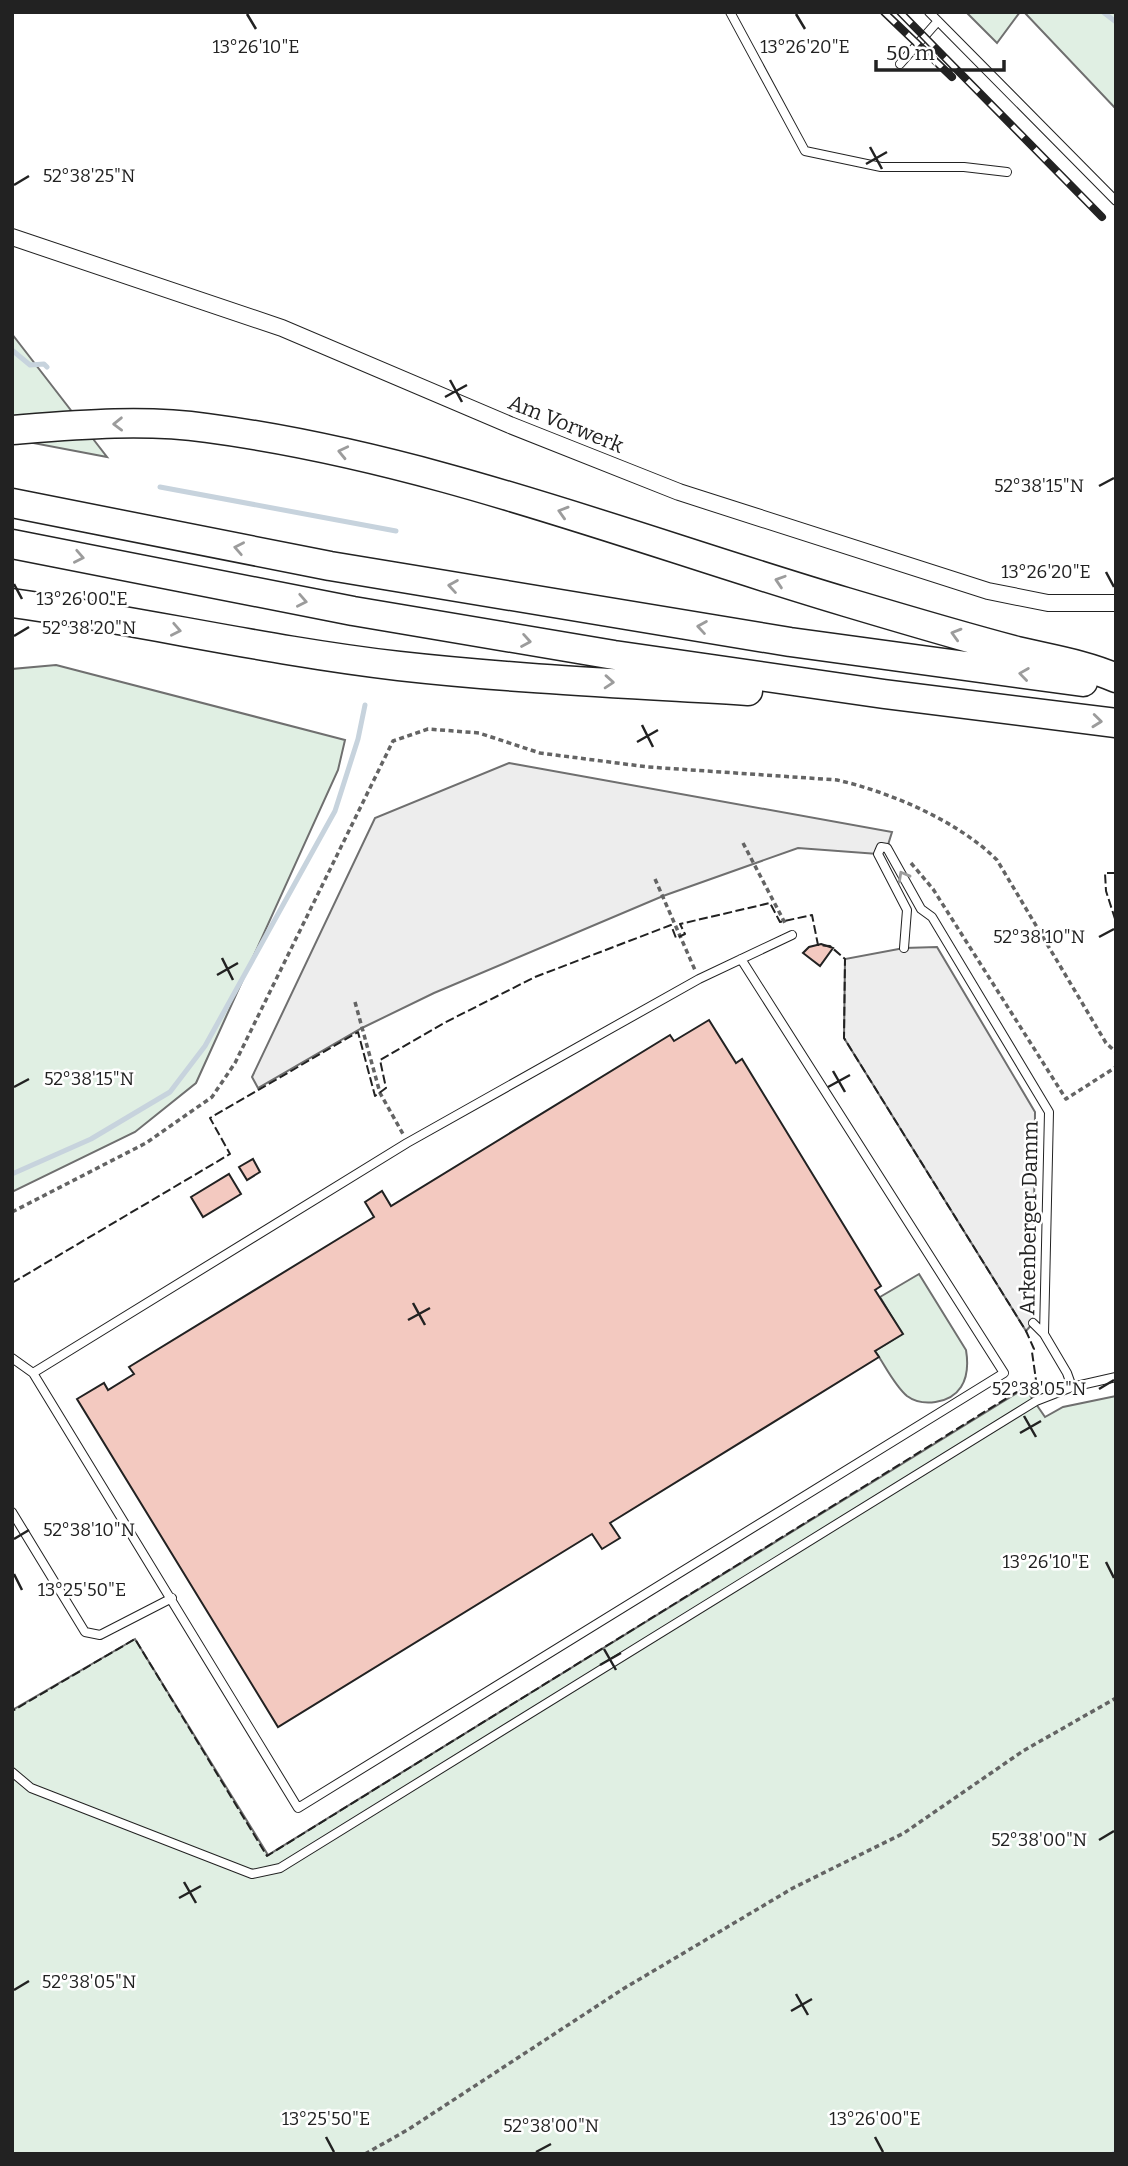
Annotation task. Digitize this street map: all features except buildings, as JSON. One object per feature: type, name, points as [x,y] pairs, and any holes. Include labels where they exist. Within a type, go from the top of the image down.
[{"type":"highway","points":[[12,430],[127,424],[204,427],[316,446],[438,474],[845,602],[1018,651],[1091,667],[1116,678]]},
{"type":"highway","points":[[12,503],[371,573],[790,642],[1116,687]]},
{"type":"highway","points":[[12,544],[353,611],[614,655],[884,694],[1116,723]]},
{"type":"highway","points":[[12,603],[105,616],[278,649],[400,666],[759,692],[884,694]]},
{"type":"street","name":"Am Vorwerk","points":[[12,237],[282,328],[510,425],[678,492],[988,591],[1048,603],[1116,603]]},
{"type":"lane","points":[[730,12],[805,151],[881,167],[964,167],[1007,172]]},
{"type":"lane","points":[[929,12],[1116,201]]},
{"type":"lane","points":[[900,64],[938,21]]},
{"type":"lane","points":[[887,848],[881,847],[878,854],[907,910],[905,948]]},
{"type":"lane","name":"Arkenberger Damm","points":[[887,848],[921,909],[932,917],[1049,1112],[1044,1334],[1067,1373],[1072,1387]]},
{"type":"lane","points":[[33,1373],[407,1143],[699,979],[792,935]]},
{"type":"lane","points":[[12,1358],[33,1373],[299,1808],[1004,1373],[741,959]]},
{"type":"lane","points":[[1033,1323],[1044,1334]]},
{"type":"lane","points":[[12,1772],[30,1788],[252,1874],[280,1868],[485,1744],[1036,1401],[1072,1387],[1116,1377]]},
{"type":"lane","points":[[12,1512],[85,1632],[100,1635],[172,1598]]},
{"type":"path","points":[[12,1212],[146,1143],[212,1097],[235,1063],[393,741],[428,729],[479,733],[540,753],[649,767],[837,780],[922,810],[973,840],[997,860],[1106,1043],[1116,1052]]},
{"type":"path","points":[[743,843],[792,935]]},
{"type":"path","points":[[887,848],[892,844],[933,889],[1066,1099],[1116,1067]]},
{"type":"path","points":[[655,879],[699,979]]},
{"type":"path","points":[[355,1002],[380,1093],[407,1143]]},
{"type":"path","points":[[365,2154],[409,2129],[623,1989],[793,1888],[904,1833],[1023,1751],[1116,1699]]},
{"type":"green space","points":[[966,12],[1020,12],[997,43]]},
{"type":"green space","points":[[1024,12],[1116,12],[1116,109]]},
{"type":"green space","points":[[12,334],[107,457],[12,439]]},
{"type":"green space","points":[[56,665],[345,740],[338,770],[196,1083],[135,1132],[12,1192],[12,669]]},
{"type":"green space","points":[[919,1274],[967,1355],[966,1374],[961,1387],[950,1397],[936,1402],[920,1402],[907,1396],[875,1351],[902,1334],[880,1297]]},
{"type":"green space","points":[[1025,1388],[1045,1417],[1063,1407],[1116,1396],[1116,2154],[12,2154],[12,1707],[14,1709],[135,1639],[268,1855]]},
{"type":"shaded area","points":[[509,763],[892,832],[887,848],[878,854],[798,848],[663,896],[434,993],[362,1028],[258,1088],[252,1077],[375,818]]},
{"type":"shaded area","points":[[937,947],[1035,1112],[1033,1323],[1026,1331],[844,1038],[845,959],[904,948]]},
{"type":"waterway","points":[[1103,12],[1116,22]]},
{"type":"waterway","points":[[12,350],[30,365],[44,364],[47,367]]},
{"type":"waterway","points":[[160,487],[396,531]]},
{"type":"waterway","points":[[12,1174],[91,1139],[170,1092],[205,1046],[335,811],[358,739],[365,705]]},
{"type":"railway","points":[[884,12],[952,77]]},
{"type":"railway","points":[[900,12],[1102,217]]},
{"type":"fence","points":[[1116,873],[1105,873],[1106,891],[1116,922]]},
{"type":"fence","points":[[12,1283],[230,1154],[210,1118],[358,1032],[375,1096],[386,1088],[380,1060],[444,1023],[535,977],[671,925],[676,938],[685,934],[680,924],[770,903],[780,922],[812,915],[818,945],[830,946],[845,959],[844,1038],[1026,1331],[1034,1349],[1032,1352],[1036,1380],[267,1856],[135,1639],[14,1710],[12,1707]]}]
